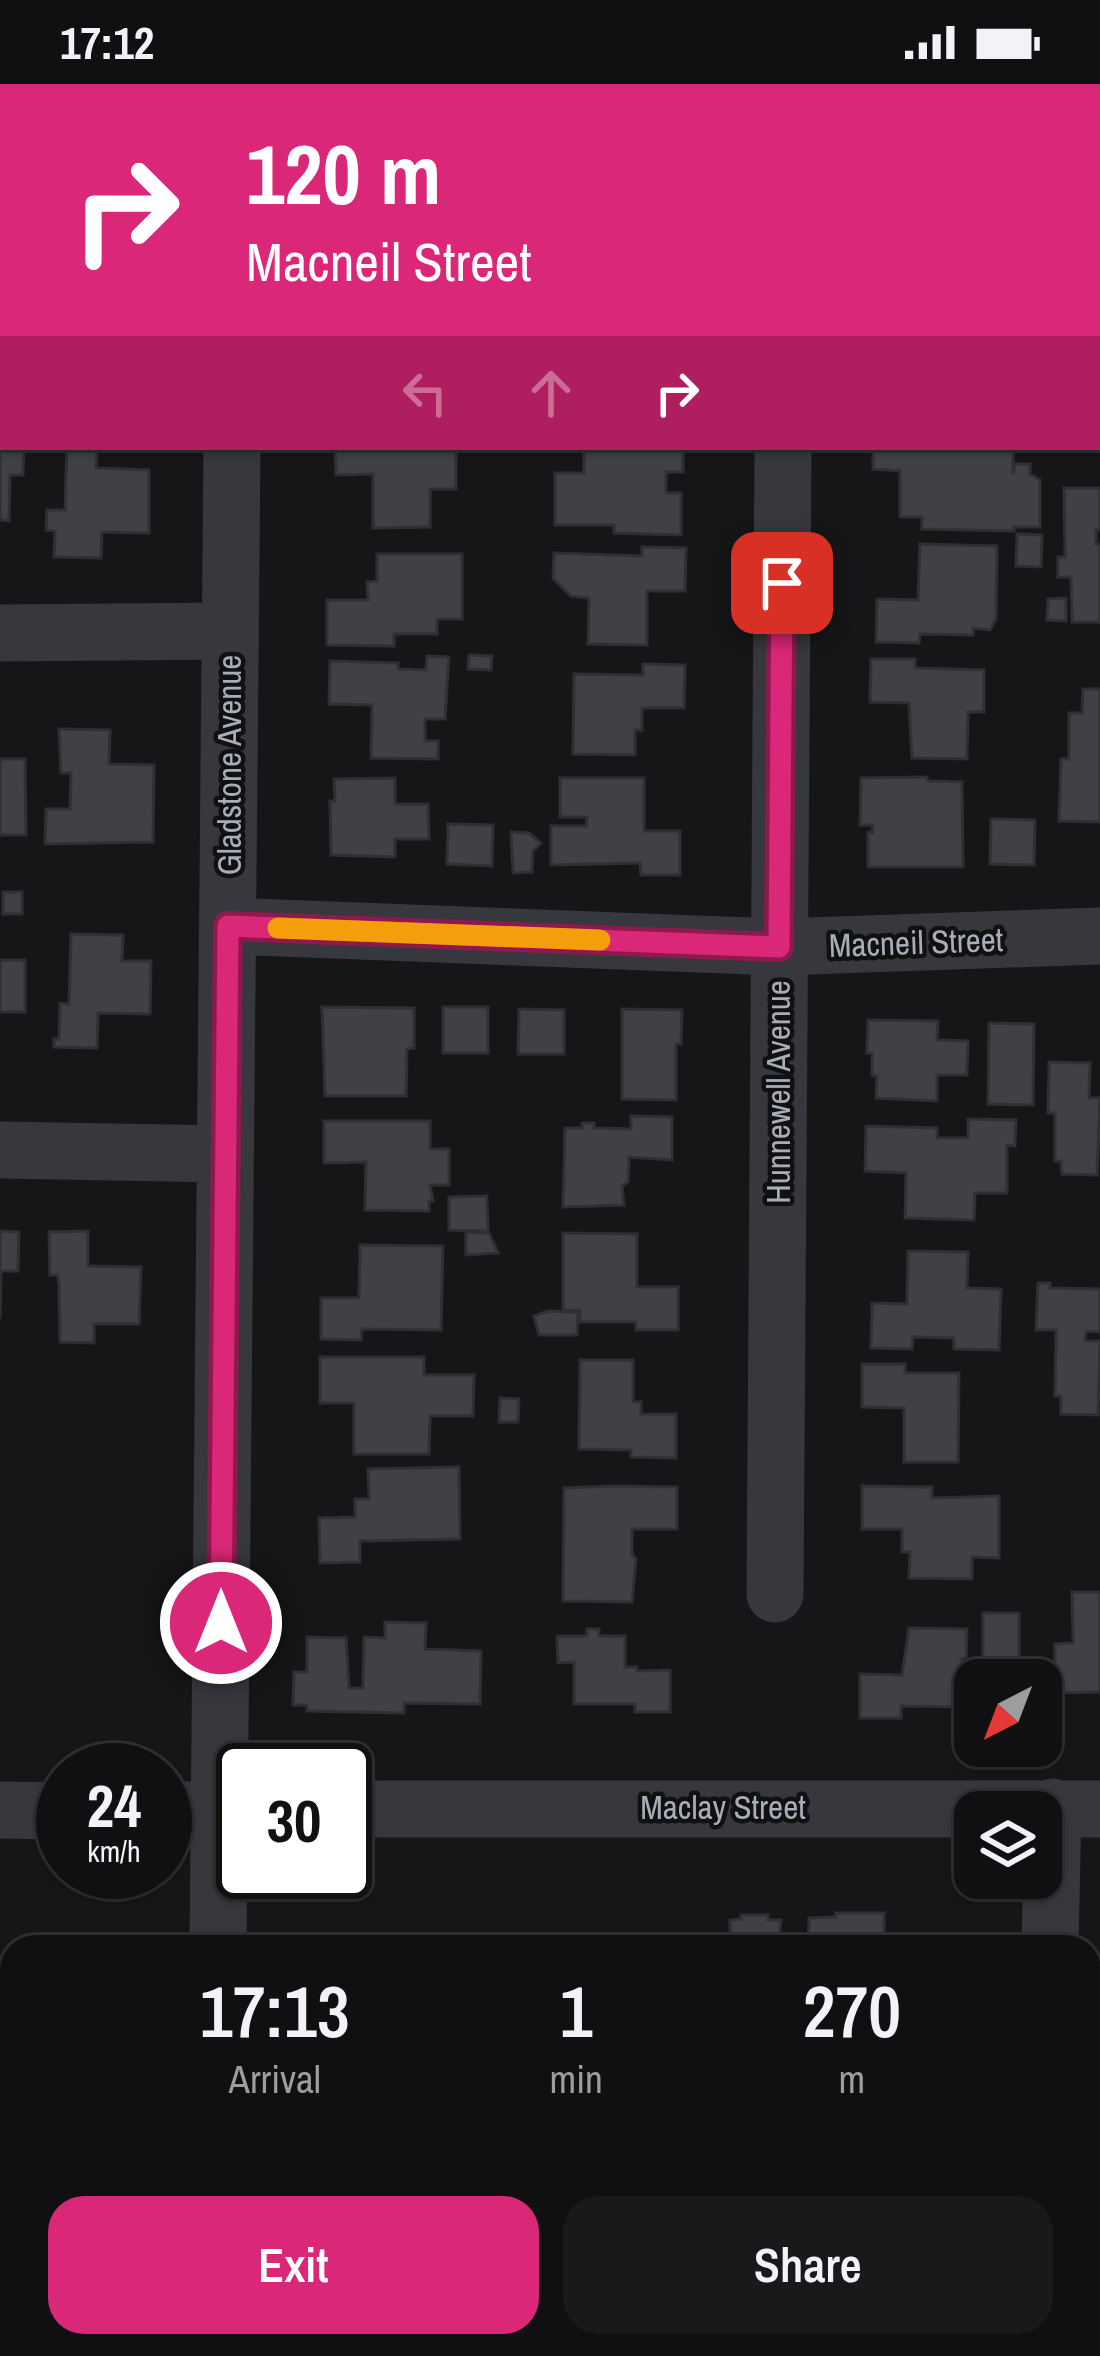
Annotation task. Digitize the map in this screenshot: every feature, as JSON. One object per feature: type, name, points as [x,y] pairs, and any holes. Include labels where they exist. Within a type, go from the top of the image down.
[{"type":"street","name":"Gladstone Avenue","points":[[217,1935],[209,1810],[225,1154],[232,450]]},
{"type":"street","name":"Hunnewell Avenue","points":[[776,1594],[783,450]]},
{"type":"street","points":[[0,633],[230,631]]},
{"type":"street","name":"Macneil Street","points":[[228,926],[779,947],[1100,936]]},
{"type":"street","points":[[0,1150],[225,1154]]},
{"type":"street","points":[[1052,1935],[1076,1808]]},
{"type":"street","name":"Maclay Street","points":[[372,1809],[1076,1808]]},
{"type":"street","points":[[0,1810],[36,1811]]},
{"type":"building","points":[[0,450],[24,450],[23,475],[10,475],[9,521],[0,520]]},
{"type":"building","points":[[67,450],[97,450],[96,468],[149,470],[149,533],[102,532],[101,558],[54,557],[55,531],[46,530],[47,510],[65,510]]},
{"type":"building","points":[[335,450],[456,450],[456,489],[430,489],[430,527],[373,528],[373,474],[336,475]]},
{"type":"building","points":[[584,450],[683,450],[683,472],[666,472],[666,493],[681,493],[681,535],[614,533],[614,525],[555,525],[555,473],[584,473]]},
{"type":"building","points":[[873,450],[1010,450],[1013,474],[1015,464],[1030,464],[1030,474],[1040,480],[1040,527],[922,529],[922,517],[900,517],[900,471],[873,469]]},
{"type":"building","points":[[1064,488],[1100,488],[1096,544],[1100,544],[1100,622],[1072,622],[1071,577],[1058,577],[1058,557],[1065,557]]},
{"type":"building","points":[[1017,534],[1042,535],[1041,567],[1016,566]]},
{"type":"building","points":[[920,544],[997,546],[996,619],[990,630],[973,628],[973,635],[920,634],[919,643],[876,642],[877,599],[918,600]]},
{"type":"building","points":[[642,547],[686,548],[685,591],[647,591],[647,645],[588,644],[589,598],[571,596],[553,578],[554,553],[642,556]]},
{"type":"building","points":[[377,554],[462,554],[462,619],[437,619],[437,634],[394,634],[394,646],[327,645],[327,600],[368,600],[367,582],[377,581]]},
{"type":"building","points":[[1066,598],[1066,621],[1047,620],[1048,599]]},
{"type":"building","points":[[469,655],[492,656],[491,670],[468,669]]},
{"type":"building","points":[[427,656],[449,657],[445,719],[425,719],[425,741],[438,741],[438,759],[371,758],[372,705],[329,704],[330,661],[398,663],[398,669],[426,670]]},
{"type":"building","points":[[871,659],[915,659],[915,668],[984,670],[984,712],[968,712],[967,759],[912,758],[909,703],[870,702]]},
{"type":"building","points":[[643,664],[685,665],[684,708],[642,708],[642,730],[635,730],[635,755],[573,754],[574,674],[643,675]]},
{"type":"building","points":[[1083,689],[1100,689],[1100,822],[1059,821],[1061,759],[1069,759],[1069,713],[1082,713]]},
{"type":"building","points":[[59,729],[110,730],[109,764],[154,765],[153,842],[45,844],[46,809],[70,809],[71,773],[61,773]]},
{"type":"building","points":[[0,759],[25,759],[26,835],[0,835]]},
{"type":"building","points":[[927,777],[928,781],[962,782],[963,867],[868,867],[868,832],[873,833],[872,825],[860,825],[861,778]]},
{"type":"building","points":[[395,778],[395,804],[428,804],[429,839],[395,839],[395,857],[331,855],[334,779]]},
{"type":"building","points":[[560,778],[644,778],[644,831],[680,831],[680,875],[641,875],[640,863],[551,865],[551,826],[586,826],[587,817],[560,817]]},
{"type":"building","points":[[991,819],[1035,820],[1034,865],[990,864]]},
{"type":"building","points":[[448,824],[493,825],[492,866],[447,864]]},
{"type":"building","points":[[511,832],[529,833],[541,843],[533,851],[532,872],[513,873]]},
{"type":"building","points":[[3,892],[22,892],[22,914],[3,914]]},
{"type":"building","points":[[71,934],[123,935],[122,961],[151,961],[150,1014],[98,1013],[97,1048],[54,1047],[54,1039],[59,1039],[60,1003],[69,1004]]},
{"type":"building","points":[[0,960],[25,960],[25,1012],[0,1012]]},
{"type":"building","points":[[322,1007],[414,1008],[414,1048],[407,1049],[406,1096],[325,1096]]},
{"type":"building","points":[[443,1007],[488,1007],[488,1053],[443,1053]]},
{"type":"building","points":[[519,1009],[564,1010],[564,1054],[518,1054]]},
{"type":"building","points":[[622,1009],[682,1010],[681,1044],[676,1044],[676,1100],[622,1099]]},
{"type":"building","points":[[868,1020],[938,1021],[937,1040],[968,1041],[967,1075],[937,1075],[937,1101],[876,1098],[877,1076],[872,1075],[872,1053],[867,1053]]},
{"type":"building","points":[[989,1023],[1034,1024],[1033,1105],[988,1104]]},
{"type":"building","points":[[1049,1062],[1090,1063],[1089,1098],[1100,1098],[1097,1175],[1062,1174],[1061,1161],[1055,1161],[1055,1113],[1048,1113]]},
{"type":"building","points":[[631,1116],[672,1117],[672,1160],[629,1157],[628,1182],[622,1186],[624,1205],[563,1207],[565,1128],[594,1123],[594,1128],[631,1129]]},
{"type":"building","points":[[968,1119],[1016,1120],[1015,1146],[1007,1145],[1007,1193],[975,1193],[974,1220],[905,1218],[906,1173],[865,1171],[866,1126],[937,1128],[937,1138],[968,1138]]},
{"type":"building","points":[[324,1121],[430,1121],[430,1149],[449,1149],[449,1185],[430,1185],[433,1201],[429,1201],[429,1211],[365,1210],[366,1162],[324,1163]]},
{"type":"building","points":[[487,1196],[488,1231],[449,1230],[449,1197]]},
{"type":"building","points":[[0,1231],[19,1232],[18,1271],[1,1271],[0,1319]]},
{"type":"building","points":[[88,1231],[88,1266],[141,1267],[139,1324],[94,1324],[94,1343],[60,1342],[58,1275],[50,1275],[49,1232]]},
{"type":"building","points":[[466,1232],[489,1233],[498,1253],[466,1255]]},
{"type":"building","points":[[563,1233],[637,1234],[637,1287],[678,1287],[678,1330],[636,1330],[636,1322],[580,1322],[580,1311],[563,1310]]},
{"type":"building","points":[[360,1245],[443,1246],[441,1330],[362,1329],[361,1340],[321,1339],[321,1298],[359,1298]]},
{"type":"building","points":[[908,1251],[968,1252],[967,1288],[1001,1289],[999,1350],[954,1349],[954,1338],[913,1337],[912,1349],[871,1348],[872,1303],[907,1304]]},
{"type":"building","points":[[1038,1283],[1050,1283],[1050,1288],[1100,1289],[1100,1332],[1086,1331],[1085,1341],[1100,1341],[1098,1415],[1061,1414],[1061,1396],[1055,1396],[1056,1330],[1036,1330]]},
{"type":"building","points":[[548,1311],[578,1312],[577,1335],[539,1335],[534,1316]]},
{"type":"building","points":[[320,1357],[424,1357],[424,1375],[474,1375],[473,1416],[430,1416],[429,1454],[354,1454],[354,1403],[320,1403]]},
{"type":"building","points":[[580,1360],[633,1360],[633,1402],[641,1402],[641,1414],[676,1414],[676,1458],[631,1457],[631,1450],[579,1449]]},
{"type":"building","points":[[862,1364],[905,1364],[905,1373],[959,1373],[958,1462],[904,1462],[904,1408],[862,1407]]},
{"type":"building","points":[[500,1398],[519,1399],[518,1422],[499,1422]]},
{"type":"building","points":[[459,1467],[460,1539],[360,1541],[360,1562],[320,1563],[319,1518],[355,1517],[355,1499],[369,1499],[368,1469]]},
{"type":"building","points":[[862,1486],[932,1487],[932,1498],[999,1496],[999,1558],[972,1557],[972,1579],[909,1578],[910,1552],[902,1552],[902,1529],[862,1529]]},
{"type":"building","points":[[677,1487],[677,1529],[632,1529],[636,1559],[632,1602],[563,1601],[564,1488]]},
{"type":"building","points":[[1072,1592],[1100,1592],[1100,1692],[1062,1693],[1062,1659],[1055,1659],[1055,1644],[1073,1643]]},
{"type":"building","points":[[983,1613],[1019,1613],[1019,1659],[983,1659]]},
{"type":"building","points":[[385,1622],[426,1623],[425,1649],[481,1651],[480,1704],[404,1703],[404,1713],[307,1711],[307,1705],[293,1705],[294,1672],[307,1672],[307,1637],[346,1638],[349,1688],[363,1688],[364,1637],[385,1638]]},
{"type":"building","points":[[909,1628],[967,1629],[966,1658],[954,1659],[954,1707],[901,1706],[901,1718],[860,1718],[860,1674],[902,1675]]},
{"type":"building","points":[[587,1629],[599,1629],[599,1636],[625,1636],[625,1667],[670,1670],[670,1712],[635,1712],[635,1704],[574,1704],[574,1662],[558,1663],[557,1636],[587,1636]]},
{"type":"building","points":[[836,1913],[884,1913],[884,1935],[808,1935],[809,1918],[836,1917]]},
{"type":"building","points":[[741,1915],[768,1915],[768,1920],[781,1920],[779,1935],[730,1935],[730,1920],[741,1919]]},
{"type":"slow traffic","points":[[278,928],[600,940]]},
{"type":"route","points":[[221,1623],[228,926],[779,947],[782,583]]}]
